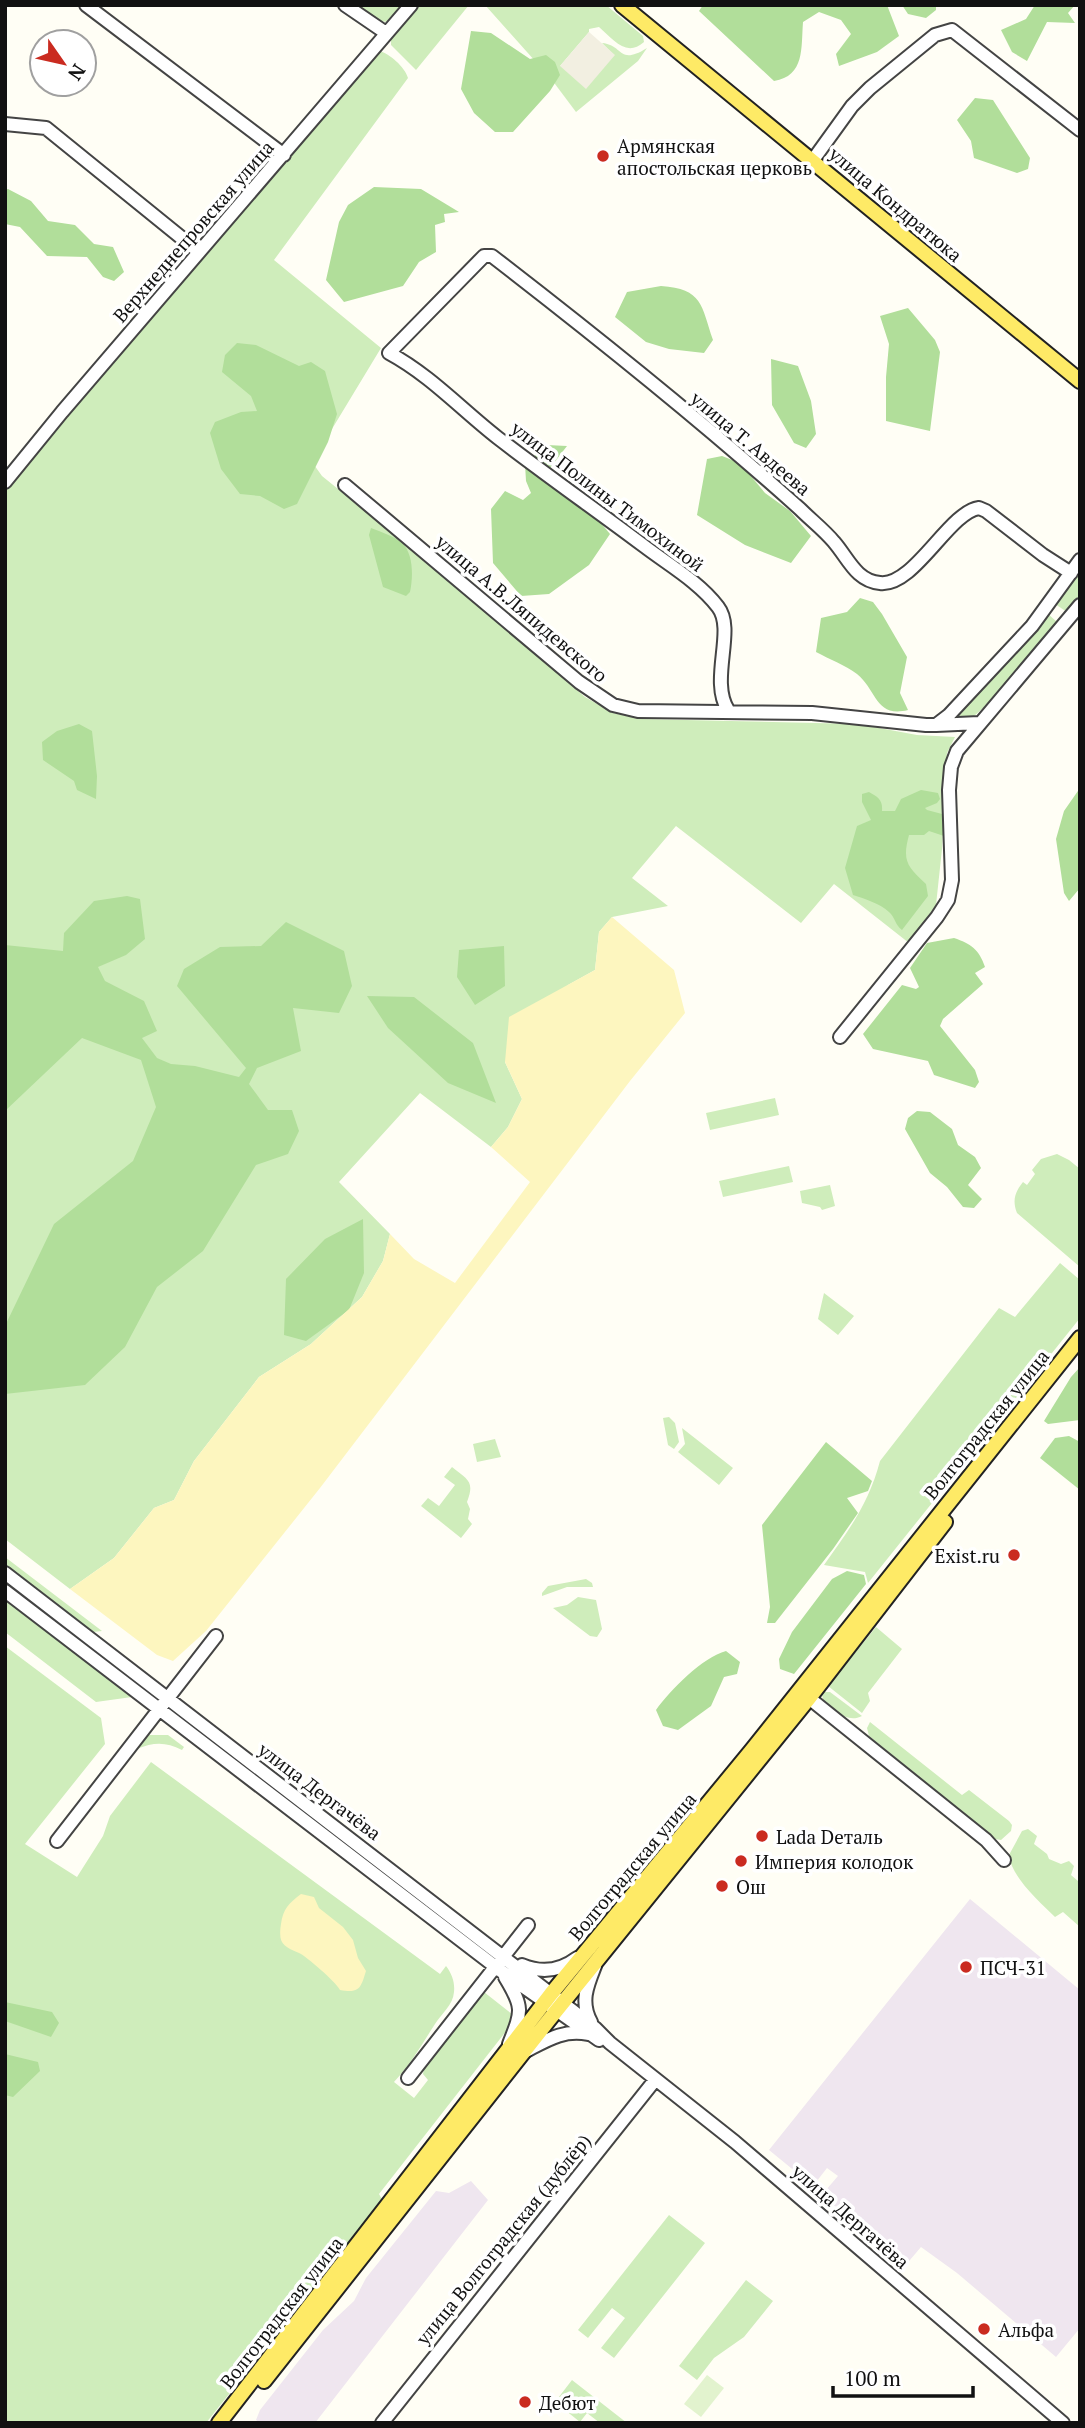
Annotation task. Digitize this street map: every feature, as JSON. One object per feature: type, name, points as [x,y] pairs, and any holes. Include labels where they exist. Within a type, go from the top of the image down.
[{"type":"main road","name":"улица Кондратюка","points":[[622,5],[1080,381]]},
{"type":"main road","name":"Волгоградская улица","points":[[219,2423],[547,1998],[593,1955],[809,1698],[900,1572],[1080,1338]]},
{"type":"main road","name":"Волгоградская улица","points":[[231,2423],[560,2007],[593,1955],[726,1782],[1080,1353]]},
{"type":"street","points":[[86,5],[284,155]]},
{"type":"street","points":[[345,5],[386,33]]},
{"type":"street","name":"Верхнеднепровская улица","points":[[5,482],[411,5]]},
{"type":"street","points":[[813,160],[852,106],[870,89],[935,35],[952,30],[1080,130]]},
{"type":"street","points":[[5,124],[46,128],[199,252]]},
{"type":"street","name":"улица Т. Авдеева","points":[[389,353],[476,263],[484,256],[492,256],[580,324],[747,462],[825,532],[853,568],[870,581],[883,584],[896,579],[912,568],[965,514],[979,508],[1071,573]]},
{"type":"street","name":"улица Полины Тимохиной","points":[[389,353],[407,363],[498,438],[688,579],[718,607],[724,618],[720,687],[728,710]]},
{"type":"street","name":"улица А.В.Ляпидевского","points":[[345,485],[547,655],[601,698],[625,709],[812,713],[909,724],[979,723]]},
{"type":"street","points":[[936,725],[1032,626],[1080,560]]},
{"type":"street","points":[[839,1037],[948,900],[952,880],[949,790],[951,767],[957,751],[1080,605]]},
{"type":"street","name":"улица Дергачёва","points":[[5,1573],[506,1957],[547,1998]]},
{"type":"street","name":"улица Дергачёва","points":[[5,1591],[498,1968],[547,1998],[610,2043],[735,2142],[1063,2423]]},
{"type":"street","points":[[57,1840],[216,1636]]},
{"type":"street","points":[[809,1698],[986,1840],[1004,1860]]},
{"type":"street","points":[[408,2078],[498,1968],[528,1925]]},
{"type":"street","points":[[506,1957],[535,1970],[547,1970],[593,1955]]},
{"type":"street","points":[[526,2051],[562,2033],[593,2032],[584,2000],[593,1955]]},
{"type":"street","points":[[498,1968],[515,1993],[520,2008],[506,2052]]},
{"type":"street","name":"улица Волгоградская (дублёр)","points":[[382,2423],[655,2080]]},
{"type":"shaded area","points":[[589,32],[615,55],[586,89],[560,66]]},
{"type":"shaded area","points":[[970,1899],[1080,1990],[1080,2328],[1056,2357],[957,2273],[921,2247],[904,2267],[820,2197],[838,2176],[827,2168],[813,2186],[769,2150]]},
{"type":"shaded area","points":[[471,2181],[488,2200],[315,2423],[260,2423],[256,2420],[260,2410],[323,2330],[354,2301],[366,2278],[436,2191],[449,2193]]},
{"type":"green space","points":[[353,5],[402,5],[386,22],[373,19]]},
{"type":"green space","points":[[418,5],[469,5],[416,70],[391,45],[391,36]]},
{"type":"green space","points":[[485,5],[606,5],[643,36],[644,42],[631,48],[620,45],[599,27],[589,29],[560,66],[614,55],[602,43],[626,55],[647,48],[638,61],[576,112],[552,80]]},
{"type":"green space","points":[[703,5],[887,5],[899,36],[877,52],[839,66],[836,54],[851,34],[841,20],[819,12],[803,22],[801,51],[796,67],[784,78],[774,81],[699,11]]},
{"type":"green space","points":[[902,5],[936,5],[936,10],[926,18],[908,14]]},
{"type":"green space","points":[[1035,5],[1075,5],[1068,13],[1075,23],[1047,22],[1027,61],[1012,52],[1001,30],[1026,19]]},
{"type":"green space","points":[[471,31],[491,33],[530,59],[546,55],[555,62],[560,75],[550,91],[513,132],[495,132],[474,113],[461,89]]},
{"type":"green space","points":[[379,51],[396,61],[408,78],[274,260],[381,348],[312,462],[322,476],[438,570],[585,697],[613,713],[641,719],[858,724],[917,735],[955,737],[947,753],[936,905],[909,943],[834,884],[801,923],[676,826],[632,878],[668,906],[612,917],[599,932],[595,970],[568,985],[505,1062],[522,1099],[508,1127],[491,1147],[420,1093],[339,1182],[390,1234],[383,1261],[362,1297],[311,1344],[259,1377],[194,1461],[174,1500],[154,1508],[114,1558],[70,1589],[5,1539],[5,490],[119,349]]},
{"type":"green space","points":[[975,98],[993,100],[1030,158],[1028,169],[1017,173],[974,158],[971,141],[957,120]]},
{"type":"green space","points":[[374,187],[421,189],[459,212],[444,214],[445,222],[435,225],[436,252],[419,262],[403,286],[344,302],[326,280],[339,222],[348,205]]},
{"type":"green space","points":[[5,190],[31,201],[48,221],[75,225],[94,244],[113,247],[124,272],[114,281],[103,277],[87,257],[47,256],[20,227],[5,224]]},
{"type":"green space","points":[[661,286],[685,291],[698,301],[713,340],[704,353],[669,349],[646,342],[615,317],[627,292]]},
{"type":"green space","points":[[908,308],[935,340],[940,352],[930,431],[886,421],[889,344],[880,316]]},
{"type":"green space","points":[[237,343],[256,345],[299,366],[311,362],[325,371],[337,414],[328,442],[297,504],[284,509],[260,496],[240,494],[221,469],[210,433],[215,422],[241,412],[257,411],[251,396],[222,372],[225,355]]},
{"type":"green space","points":[[771,359],[798,366],[811,401],[816,434],[806,448],[794,443],[772,405]]},
{"type":"green space","points":[[547,445],[567,446],[543,477],[600,522],[610,534],[589,565],[549,594],[521,596],[493,563],[491,509],[505,491],[523,500],[531,493],[526,481],[525,464]]},
{"type":"green space","points":[[722,456],[740,463],[765,493],[790,511],[811,536],[791,563],[745,545],[697,515],[707,459]]},
{"type":"green space","points":[[371,528],[395,538],[409,553],[412,573],[410,592],[406,596],[383,587],[369,535]]},
{"type":"green space","points":[[1080,568],[1080,595],[1067,612],[1055,604]]},
{"type":"green space","points":[[860,598],[873,602],[907,657],[900,693],[908,710],[889,710],[878,701],[857,674],[816,652],[821,618],[847,612]]},
{"type":"green space","points":[[1047,613],[1057,622],[994,698],[973,717],[949,719]]},
{"type":"green space","points":[[79,724],[92,731],[97,776],[96,799],[77,790],[74,781],[43,760],[42,742],[57,731]]},
{"type":"green space","points":[[1080,788],[1080,888],[1069,901],[1064,893],[1056,839],[1064,811]]},
{"type":"green space","points":[[921,790],[938,793],[940,799],[937,803],[925,808],[942,814],[944,836],[929,831],[924,835],[909,835],[906,857],[914,872],[926,884],[928,896],[902,930],[885,909],[853,895],[845,868],[857,826],[871,820],[862,802],[862,794],[869,792],[877,797],[881,801],[882,811],[895,811],[901,799]]},
{"type":"green space","points":[[127,896],[140,899],[145,939],[126,955],[98,967],[105,981],[144,1001],[157,1031],[142,1038],[157,1058],[171,1064],[195,1066],[239,1077],[246,1068],[177,986],[184,969],[220,947],[261,946],[286,922],[344,951],[352,986],[339,1013],[293,1008],[301,1051],[257,1068],[249,1084],[268,1110],[292,1110],[299,1131],[288,1154],[256,1165],[203,1251],[157,1287],[125,1347],[85,1385],[5,1394],[5,1326],[54,1224],[133,1161],[156,1107],[141,1060],[82,1038],[5,1111],[5,945],[63,951],[64,933],[94,901]]},
{"type":"green space","points":[[954,938],[974,948],[985,967],[975,973],[983,984],[943,1019],[940,1026],[975,1070],[979,1082],[975,1088],[934,1075],[928,1061],[873,1049],[863,1034],[902,985],[916,989],[919,987],[910,968],[927,943]]},
{"type":"green space","points":[[504,946],[505,986],[475,1005],[457,977],[459,950]]},
{"type":"green space","points":[[367,996],[414,997],[473,1043],[496,1103],[448,1083],[388,1028]]},
{"type":"green space","points":[[775,1098],[779,1115],[710,1130],[706,1113]]},
{"type":"green space","points":[[917,1111],[930,1112],[952,1129],[958,1145],[975,1157],[981,1168],[968,1185],[982,1199],[974,1208],[963,1207],[947,1187],[930,1173],[905,1129],[908,1118]]},
{"type":"green space","points":[[1057,1154],[1080,1169],[1080,1267],[1017,1213],[1015,1208],[1016,1193],[1023,1182],[1027,1185],[1035,1174],[1032,1170],[1041,1159]]},
{"type":"green space","points":[[789,1166],[793,1182],[723,1197],[719,1181]]},
{"type":"green space","points":[[830,1185],[835,1206],[822,1210],[820,1207],[802,1203],[800,1191]]},
{"type":"green space","points":[[363,1219],[364,1273],[349,1310],[306,1341],[284,1335],[286,1279],[325,1239]]},
{"type":"green space","points":[[1060,1263],[1080,1280],[1080,1318],[868,1583],[865,1572],[824,1565],[864,1503],[880,1461],[999,1308],[1015,1317]]},
{"type":"green space","points":[[824,1293],[854,1316],[838,1335],[818,1319]]},
{"type":"green space","points":[[1080,1367],[1080,1420],[1048,1424],[1044,1421]]},
{"type":"green space","points":[[669,1417],[675,1423],[679,1442],[674,1449],[668,1445],[663,1418]]},
{"type":"green space","points":[[682,1428],[733,1468],[719,1485],[678,1452],[685,1444]]},
{"type":"green space","points":[[1069,1436],[1080,1442],[1080,1490],[1040,1458],[1055,1438]]},
{"type":"green space","points":[[495,1439],[501,1457],[477,1462],[473,1444]]},
{"type":"green space","points":[[826,1442],[872,1481],[868,1491],[847,1498],[858,1513],[775,1623],[767,1623],[770,1607],[762,1525]]},
{"type":"green space","points":[[452,1467],[466,1478],[470,1485],[467,1502],[470,1509],[468,1519],[472,1524],[461,1538],[421,1506],[428,1498],[439,1506],[455,1485],[444,1477]]},
{"type":"green space","points":[[5,1557],[102,1631],[93,1632],[5,1565]]},
{"type":"green space","points":[[847,1571],[864,1575],[866,1584],[794,1674],[780,1669],[779,1659],[792,1632],[832,1579]]},
{"type":"green space","points":[[586,1579],[593,1587],[567,1587],[542,1596],[548,1586]]},
{"type":"green space","points":[[578,1597],[596,1600],[602,1629],[597,1637],[590,1636],[553,1608],[567,1605]]},
{"type":"green space","points":[[5,1600],[132,1697],[96,1702],[5,1632]]},
{"type":"green space","points":[[876,1627],[902,1649],[868,1693],[870,1701],[862,1713],[828,1686]]},
{"type":"green space","points":[[5,1646],[101,1718],[105,1744],[25,1844],[77,1877],[103,1836],[110,1816],[151,1762],[440,1974],[446,1966],[453,1981],[452,2001],[394,2082],[414,2098],[428,2080],[423,2074],[424,2068],[484,1992],[513,2015],[507,2030],[379,2194],[383,2201],[206,2423],[5,2423]]},
{"type":"green space","points":[[726,1651],[740,1662],[737,1674],[724,1677],[711,1706],[678,1730],[663,1726],[656,1710],[662,1702],[697,1667]]},
{"type":"green space","points":[[824,1692],[830,1692],[862,1716],[851,1718],[841,1714],[823,1699]]},
{"type":"green space","points":[[870,1722],[962,1795],[969,1790],[1009,1821],[1012,1825],[1011,1831],[1001,1840],[995,1839],[869,1736],[867,1728]]},
{"type":"green space","points":[[149,1735],[168,1735],[184,1747],[182,1750],[160,1744],[137,1749]]},
{"type":"green space","points":[[1028,1829],[1037,1836],[1034,1844],[1047,1854],[1049,1859],[1061,1864],[1069,1861],[1074,1866],[1071,1875],[1080,1880],[1080,1927],[1063,1912],[1055,1917],[1027,1889],[1015,1872],[1009,1855],[1022,1831]]},
{"type":"green space","points":[[5,2002],[52,2012],[59,2023],[51,2037],[5,2021]]},
{"type":"green space","points":[[5,2054],[38,2062],[40,2071],[13,2097],[5,2095]]},
{"type":"green space","points":[[669,2215],[705,2243],[614,2358],[601,2348],[625,2318],[612,2308],[588,2338],[578,2330]]},
{"type":"green space","points":[[746,2280],[773,2301],[744,2337],[714,2358],[697,2380],[679,2366]]},
{"type":"green space","points":[[707,2375],[724,2388],[701,2417],[684,2404]]},
{"type":"green space","points":[[572,2380],[627,2423],[600,2423],[587,2413],[580,2422],[555,2402]]},
{"type":"sand","points":[[612,917],[674,970],[685,1013],[630,1081],[320,1488],[206,1631],[173,1661],[157,1655],[70,1589],[114,1558],[154,1508],[174,1500],[194,1461],[259,1377],[311,1344],[362,1297],[383,1261],[390,1234],[414,1259],[455,1283],[530,1182],[491,1147],[508,1127],[522,1099],[505,1062],[509,1017],[595,970],[599,932]]},
{"type":"sand","points":[[301,1894],[314,1897],[319,1908],[343,1927],[353,1940],[358,1958],[366,1971],[356,1990],[340,1990],[314,1964],[281,1940],[283,1914],[290,1903]]},
{"type":"place","name":"Армянская апостольская церковь","points":[[603,156]]},
{"type":"place","name":"Exist.ru","points":[[1014,1555]]},
{"type":"place","name":"Lada Dеталь","points":[[762,1836]]},
{"type":"place","name":"Империя колодок","points":[[741,1861]]},
{"type":"place","name":"Ош","points":[[722,1886]]},
{"type":"place","name":"ПСЧ-31","points":[[966,1967]]},
{"type":"place","name":"Альфа","points":[[984,2329]]},
{"type":"place","name":"Дебют","points":[[525,2402]]}]
